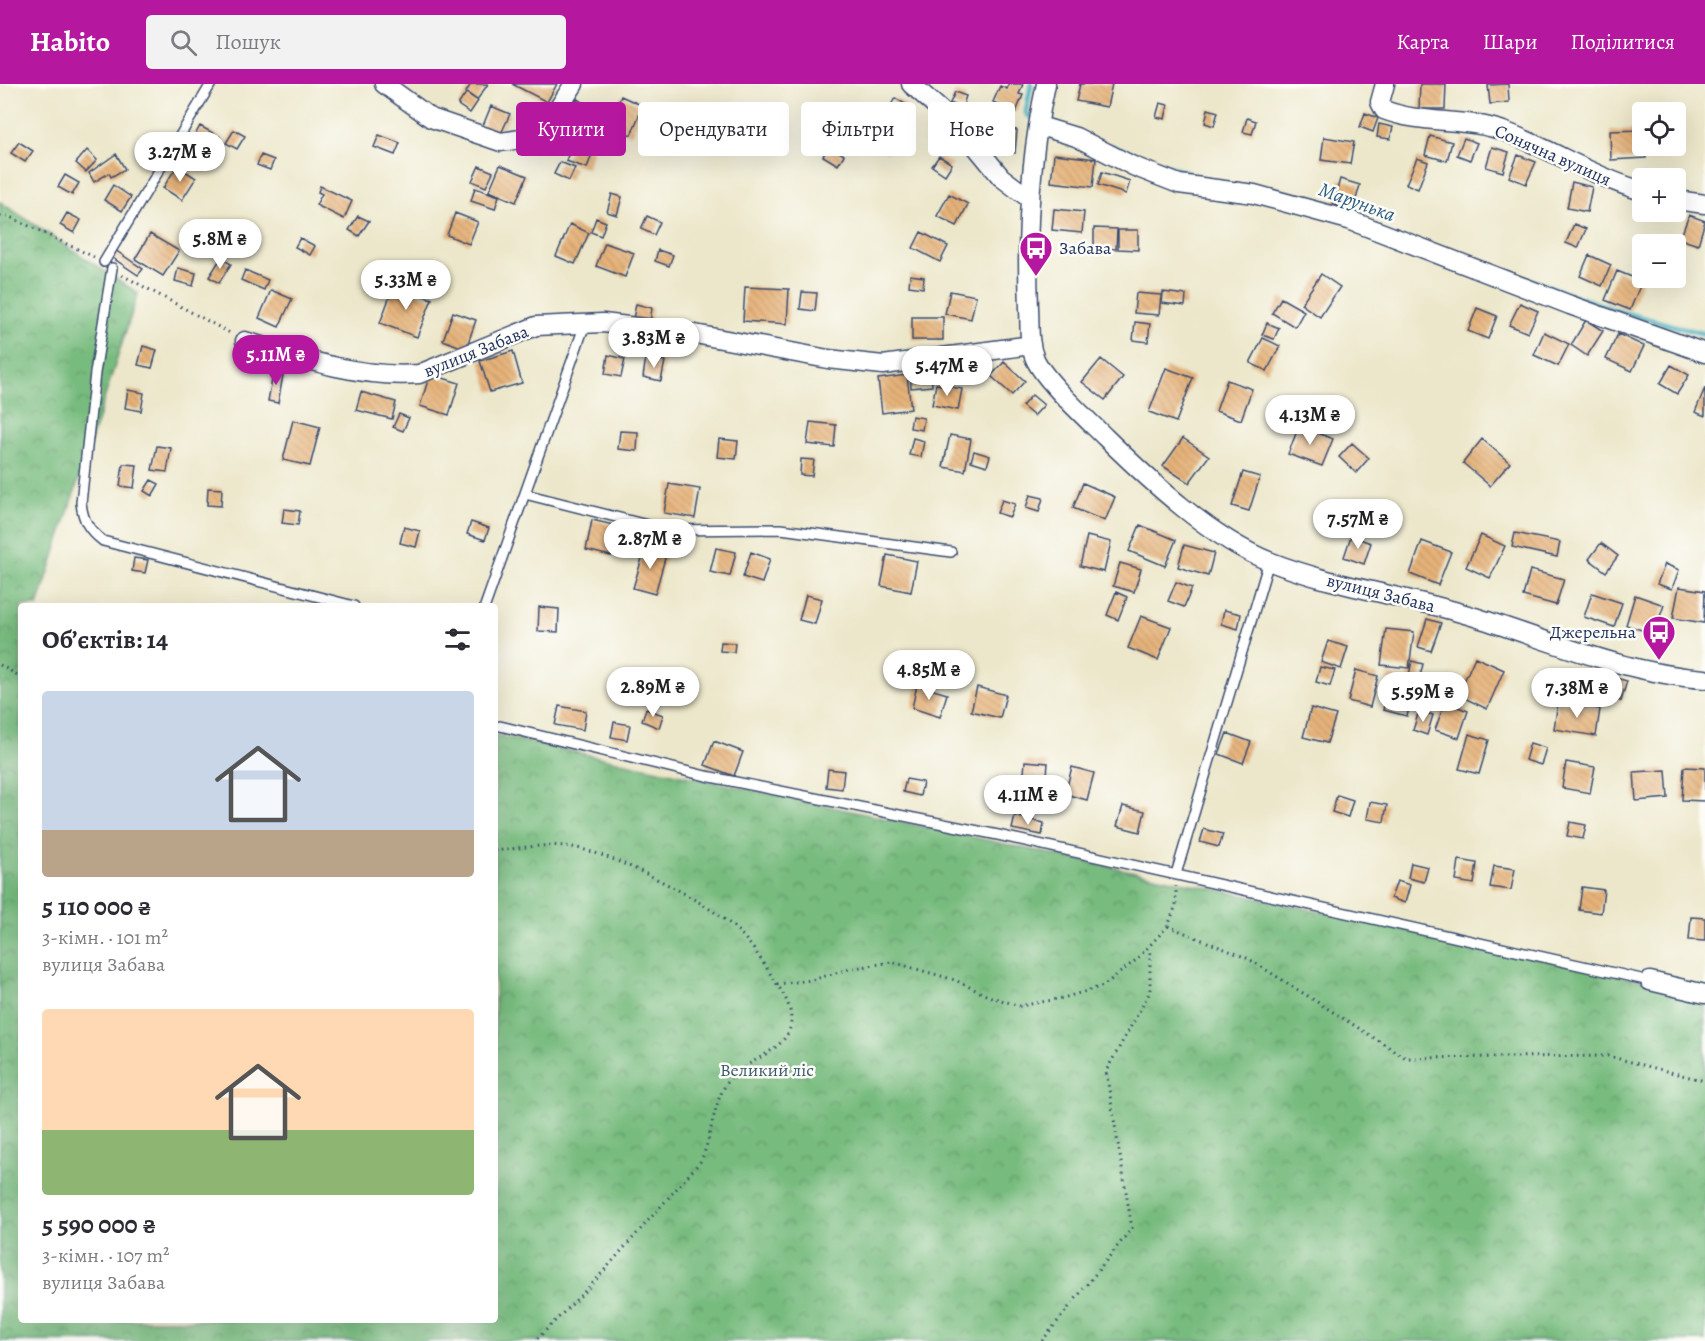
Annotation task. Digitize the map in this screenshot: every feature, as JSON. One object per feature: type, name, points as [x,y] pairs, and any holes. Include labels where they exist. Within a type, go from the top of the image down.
[{"type":"street","points":[[384,84],[431,118],[501,142],[533,137],[545,129],[574,84]]},
{"type":"street","points":[[911,84],[959,126],[1001,177],[1030,199]]},
{"type":"street","name":"вулиця Забава","points":[[1046,84],[1030,199],[1027,259],[1030,345],[1036,361],[1072,405],[1146,478],[1168,497],[1226,537],[1269,561],[1330,581],[1461,612],[1639,668],[1705,679]]},
{"type":"street","name":"Сонячна вулиця","points":[[1385,84],[1380,102],[1384,110],[1400,116],[1480,124],[1507,132],[1611,182],[1632,188]]},
{"type":"street","points":[[1040,118],[1133,166],[1179,184],[1254,194],[1349,220],[1570,305],[1705,353]]},
{"type":"street","points":[[1686,201],[1705,204]]},
{"type":"street","name":"вулиця Забава","points":[[245,340],[338,366],[401,376],[419,375],[536,326],[603,323],[695,334],[828,359],[883,364],[1030,345]]},
{"type":"street","points":[[1650,981],[1705,994]]},
{"type":"lane","points":[[212,84],[108,265],[81,503],[83,518],[90,531],[103,541],[342,603]]},
{"type":"lane","points":[[486,603],[585,324]]},
{"type":"lane","points":[[525,494],[667,530],[781,529],[951,552]]},
{"type":"lane","points":[[1176,874],[1269,561]]},
{"type":"lane","points":[[500,726],[706,776],[1176,874],[1650,981]]},
{"type":"path","points":[[0,666],[18,675]]},
{"type":"path","points":[[498,851],[537,846],[572,847],[600,855],[659,881],[715,913],[737,930],[754,949],[789,1007],[791,1021],[787,1033],[771,1050],[733,1076],[716,1105],[708,1146],[700,1162],[594,1282],[535,1341]]},
{"type":"path","points":[[777,984],[812,980],[849,969],[892,962],[955,980],[988,996],[1020,1006],[1063,998],[1103,986],[1150,946],[1168,926],[1176,905],[1176,874]]},
{"type":"path","points":[[1168,926],[1249,959],[1406,1058],[1608,1056],[1705,1081]]},
{"type":"path","points":[[1042,1341],[1132,1228],[1106,1071],[1150,992],[1150,946]]},
{"type":"green space","name":"Великий ліс","points":[[0,202],[138,293],[39,603],[18,603],[18,1323],[498,1323],[498,736],[1705,994],[1705,1341],[0,1341]]},
{"type":"building","points":[[471,84],[488,84],[477,100],[466,92]]},
{"type":"building","points":[[512,84],[557,84],[547,102]]},
{"type":"building","points":[[1009,84],[1023,84],[1019,94],[1023,95],[1016,112],[1015,102],[993,102],[1000,86],[1007,89]]},
{"type":"building","points":[[1080,84],[1112,84],[1107,107],[1076,101]]},
{"type":"building","points":[[1420,84],[1446,84],[1445,109],[1419,109]]},
{"type":"building","points":[[1508,84],[1509,102],[1490,104],[1488,85]]},
{"type":"building","points":[[955,92],[966,96],[964,102],[950,102]]},
{"type":"building","points":[[466,93],[478,101],[470,113],[458,105]]},
{"type":"building","points":[[621,96],[638,104],[638,118],[631,135],[626,133],[626,102],[619,102]]},
{"type":"building","points":[[1160,103],[1168,105],[1165,119],[1156,117]]},
{"type":"building","points":[[491,106],[510,114],[500,136],[482,128]]},
{"type":"building","points":[[1208,109],[1218,112],[1214,126],[1205,123]]},
{"type":"building","points":[[1365,113],[1378,118],[1373,132],[1360,127]]},
{"type":"building","points":[[1247,118],[1256,121],[1252,134],[1243,132]]},
{"type":"building","points":[[1379,124],[1393,127],[1390,139],[1377,137]]},
{"type":"building","points":[[200,126],[220,137],[210,155],[190,144]]},
{"type":"building","points":[[234,130],[245,136],[237,149],[226,143]]},
{"type":"building","points":[[1015,130],[1017,130],[1015,153]]},
{"type":"building","points":[[1632,130],[1632,156],[1646,156],[1646,158],[1611,160],[1610,131]]},
{"type":"building","points":[[379,135],[400,143],[395,155],[374,147]]},
{"type":"building","points":[[1430,136],[1452,142],[1447,161],[1425,155]]},
{"type":"building","points":[[1324,137],[1354,142],[1350,164],[1321,160]]},
{"type":"building","points":[[1464,138],[1477,143],[1470,160],[1457,155]]},
{"type":"building","points":[[19,142],[33,151],[25,162],[11,153]]},
{"type":"building","points":[[181,143],[191,149],[182,164],[172,158]]},
{"type":"building","points":[[1492,147],[1509,152],[1503,172],[1486,167]]},
{"type":"building","points":[[87,150],[97,160],[86,172],[76,163]]},
{"type":"building","points":[[116,154],[125,169],[111,177],[109,173],[94,182],[89,173]]},
{"type":"building","points":[[1054,154],[1096,159],[1093,187],[1051,182]]},
{"type":"building","points":[[261,155],[274,160],[270,170],[257,165]]},
{"type":"building","points":[[1518,155],[1536,162],[1526,184],[1509,177]]},
{"type":"building","points":[[568,156],[591,156],[587,168],[566,161]]},
{"type":"building","points":[[823,156],[843,156],[838,165]]},
{"type":"building","points":[[939,156],[952,164],[945,175],[932,166]]},
{"type":"building","points":[[1417,158],[1428,162],[1418,189],[1406,184]]},
{"type":"building","points":[[560,162],[575,168],[569,181],[554,174]]},
{"type":"building","points":[[500,165],[527,176],[516,202],[489,191]]},
{"type":"building","points":[[177,166],[196,178],[182,200],[163,188]]},
{"type":"building","points":[[479,166],[493,172],[486,187],[472,181]]},
{"type":"building","points":[[1102,172],[1130,181],[1126,194],[1098,185]]},
{"type":"building","points":[[65,175],[79,183],[72,195],[58,187]]},
{"type":"building","points":[[1340,179],[1360,185],[1353,210],[1333,204]]},
{"type":"building","points":[[1572,182],[1592,187],[1587,212],[1567,208]]},
{"type":"building","points":[[113,185],[131,197],[122,211],[104,200]]},
{"type":"building","points":[[320,186],[352,201],[344,219],[316,205],[322,194],[318,192]]},
{"type":"building","points":[[475,188],[499,196],[495,209],[471,201]]},
{"type":"building","points":[[612,194],[622,197],[617,215],[607,212]]},
{"type":"building","points":[[949,194],[968,204],[957,226],[937,216]]},
{"type":"building","points":[[1054,209],[1084,212],[1082,233],[1052,230]]},
{"type":"building","points":[[67,213],[81,220],[74,233],[60,225]]},
{"type":"building","points":[[455,213],[478,222],[469,244],[447,235]]},
{"type":"building","points":[[1689,215],[1705,221],[1698,245],[1686,241],[1686,234],[1682,234]]},
{"type":"building","points":[[358,216],[369,221],[359,236],[349,230]]},
{"type":"building","points":[[647,216],[660,222],[654,235],[641,229]]},
{"type":"building","points":[[596,218],[606,222],[601,236],[591,232]]},
{"type":"building","points":[[570,224],[589,233],[575,264],[556,256]]},
{"type":"building","points":[[1574,224],[1586,229],[1578,248],[1566,243]]},
{"type":"building","points":[[1094,228],[1117,229],[1116,249],[1094,248]]},
{"type":"building","points":[[1118,230],[1138,230],[1138,250],[1118,249]]},
{"type":"building","points":[[921,232],[948,246],[940,262],[913,248]]},
{"type":"building","points":[[150,234],[179,251],[163,276],[135,259]]},
{"type":"building","points":[[300,238],[315,246],[310,255],[295,247]]},
{"type":"building","points":[[605,243],[634,253],[625,277],[596,266]]},
{"type":"building","points":[[115,250],[143,269],[138,275],[110,256]]},
{"type":"building","points":[[658,250],[673,255],[669,266],[655,261]]},
{"type":"building","points":[[1589,255],[1611,265],[1602,286],[1580,276]]},
{"type":"building","points":[[221,258],[231,264],[219,283],[209,277]]},
{"type":"building","points":[[178,268],[196,273],[193,286],[175,281]]},
{"type":"building","points":[[245,270],[268,280],[264,290],[241,280]]},
{"type":"building","points":[[1617,271],[1632,277],[1632,288],[1639,288],[1630,310],[1605,300]]},
{"type":"building","points":[[1321,274],[1340,287],[1320,317],[1301,304]]},
{"type":"building","points":[[910,275],[924,277],[923,288],[909,286]]},
{"type":"building","points":[[394,285],[432,299],[417,337],[380,323]]},
{"type":"building","points":[[745,287],[789,289],[787,324],[743,321]]},
{"type":"building","points":[[271,290],[292,299],[279,327],[259,318]]},
{"type":"building","points":[[950,291],[976,296],[971,319],[945,314]]},
{"type":"building","points":[[802,292],[817,293],[815,311],[800,309]]},
{"type":"building","points":[[1163,292],[1186,295],[1185,306],[1162,303]]},
{"type":"building","points":[[1136,293],[1161,295],[1159,315],[1134,313]]},
{"type":"building","points":[[1281,298],[1304,311],[1295,327],[1272,313]]},
{"type":"building","points":[[1520,303],[1538,311],[1528,333],[1509,325]]},
{"type":"building","points":[[636,304],[652,308],[650,322],[633,319]]},
{"type":"building","points":[[1477,308],[1497,316],[1488,339],[1468,331]]},
{"type":"building","points":[[453,312],[476,320],[466,349],[443,340]]},
{"type":"building","points":[[912,317],[943,317],[943,340],[912,340]]},
{"type":"building","points":[[1586,320],[1603,331],[1587,356],[1571,345]]},
{"type":"building","points":[[1135,322],[1150,324],[1148,342],[1133,340]]},
{"type":"building","points":[[1267,323],[1279,328],[1274,339],[1262,335]]},
{"type":"building","points":[[1544,332],[1569,344],[1558,366],[1534,355]]},
{"type":"building","points":[[1618,334],[1644,346],[1632,371],[1606,359]]},
{"type":"building","points":[[1263,338],[1280,346],[1267,371],[1250,363]]},
{"type":"building","points":[[629,341],[649,343],[647,356],[628,353]]},
{"type":"building","points":[[143,346],[157,350],[152,368],[138,365]]},
{"type":"building","points":[[513,351],[522,383],[490,392],[480,361]]},
{"type":"building","points":[[608,355],[625,359],[621,377],[605,374]]},
{"type":"building","points":[[646,357],[665,361],[661,381],[643,377]]},
{"type":"building","points":[[1101,359],[1123,377],[1105,400],[1082,382]]},
{"type":"building","points":[[1004,362],[1025,381],[1012,395],[991,376]]},
{"type":"building","points":[[1671,365],[1689,375],[1677,394],[1660,384]]},
{"type":"building","points":[[931,368],[932,386],[911,388],[910,369]]},
{"type":"building","points":[[1166,368],[1193,378],[1176,422],[1149,412]]},
{"type":"building","points":[[274,369],[284,370],[278,403],[268,401]]},
{"type":"building","points":[[430,374],[459,383],[449,415],[420,406]]},
{"type":"building","points":[[907,375],[911,409],[882,413],[878,379]]},
{"type":"building","points":[[1227,380],[1252,389],[1241,420],[1216,411]]},
{"type":"building","points":[[936,384],[962,389],[958,410],[932,405]]},
{"type":"building","points":[[1705,388],[1705,416],[1695,412]]},
{"type":"building","points":[[128,390],[144,393],[141,411],[125,408]]},
{"type":"building","points":[[361,392],[396,402],[392,419],[356,410]]},
{"type":"building","points":[[1032,395],[1044,405],[1034,416],[1022,406]]},
{"type":"building","points":[[399,414],[409,418],[403,431],[393,427]]},
{"type":"building","points":[[912,416],[924,418],[922,430],[910,428]]},
{"type":"building","points":[[293,420],[320,427],[310,466],[283,460]]},
{"type":"building","points":[[810,422],[836,425],[834,447],[807,444]]},
{"type":"building","points":[[1299,426],[1333,439],[1322,466],[1288,454]]},
{"type":"building","points":[[620,431],[638,432],[637,451],[618,449]]},
{"type":"building","points":[[950,435],[971,439],[965,471],[943,467]]},
{"type":"building","points":[[913,438],[924,441],[921,457],[909,455]]},
{"type":"building","points":[[1183,438],[1209,456],[1189,483],[1163,466]]},
{"type":"building","points":[[719,439],[738,441],[736,459],[717,457]]},
{"type":"building","points":[[1482,439],[1510,463],[1490,486],[1463,463]]},
{"type":"building","points":[[1352,443],[1369,458],[1356,473],[1339,457]]},
{"type":"building","points":[[157,446],[171,448],[167,472],[152,470]]},
{"type":"building","points":[[974,451],[990,456],[987,466],[971,461]]},
{"type":"building","points":[[801,459],[814,460],[812,476],[800,475]]},
{"type":"building","points":[[123,464],[137,465],[134,488],[120,486]]},
{"type":"building","points":[[1243,472],[1260,477],[1249,511],[1232,506]]},
{"type":"building","points":[[151,480],[159,484],[152,496],[144,491]]},
{"type":"building","points":[[1083,483],[1115,497],[1105,521],[1073,508]]},
{"type":"building","points":[[669,484],[700,489],[695,518],[664,513]]},
{"type":"building","points":[[208,488],[222,489],[221,506],[207,505]]},
{"type":"building","points":[[1030,495],[1043,498],[1039,512],[1026,508]]},
{"type":"building","points":[[1002,500],[1015,504],[1010,517],[997,513]]},
{"type":"building","points":[[284,509],[300,511],[298,525],[282,523]]},
{"type":"building","points":[[592,520],[618,526],[611,556],[586,550]]},
{"type":"building","points":[[471,522],[489,528],[485,540],[467,534]]},
{"type":"building","points":[[1140,525],[1176,540],[1165,566],[1129,551]]},
{"type":"building","points":[[404,527],[420,531],[416,547],[400,543]]},
{"type":"building","points":[[1515,533],[1560,542],[1557,557],[1512,547]]},
{"type":"building","points":[[1481,535],[1505,546],[1490,578],[1466,567]]},
{"type":"building","points":[[1087,536],[1111,542],[1104,572],[1080,566]]},
{"type":"building","points":[[1351,536],[1371,543],[1364,564],[1344,557]]},
{"type":"building","points":[[1422,541],[1451,552],[1438,585],[1410,574]]},
{"type":"building","points":[[1601,543],[1618,556],[1606,572],[1589,559]]},
{"type":"building","points":[[646,545],[667,551],[655,594],[633,588]]},
{"type":"building","points":[[1184,545],[1214,553],[1208,576],[1178,567]]},
{"type":"building","points":[[716,548],[736,552],[730,576],[710,572]]},
{"type":"building","points":[[751,552],[770,559],[762,583],[743,577]]},
{"type":"building","points":[[887,555],[917,561],[911,592],[881,586]]},
{"type":"building","points":[[134,558],[148,560],[145,573],[132,571]]},
{"type":"building","points":[[1120,563],[1141,569],[1134,592],[1113,586]]},
{"type":"building","points":[[1665,564],[1679,570],[1672,589],[1657,584]]},
{"type":"building","points":[[1530,570],[1564,579],[1556,605],[1523,596]]},
{"type":"building","points":[[1176,582],[1192,588],[1184,607],[1168,601]]},
{"type":"building","points":[[1679,587],[1705,591],[1704,623],[1673,618]]},
{"type":"building","points":[[1116,592],[1127,597],[1118,620],[1107,615]]},
{"type":"building","points":[[1592,593],[1622,603],[1614,627],[1584,617]]},
{"type":"building","points":[[806,595],[822,599],[815,624],[799,620]]},
{"type":"building","points":[[1635,595],[1664,605],[1654,634],[1626,625]]},
{"type":"building","points":[[539,607],[559,609],[558,632],[538,631]]},
{"type":"building","points":[[1224,610],[1241,614],[1238,629],[1221,624]]},
{"type":"building","points":[[1141,616],[1171,627],[1158,660],[1128,648]]},
{"type":"building","points":[[1427,619],[1441,623],[1431,651],[1418,647]]},
{"type":"building","points":[[1386,629],[1414,632],[1409,668],[1381,665]]},
{"type":"building","points":[[1328,641],[1348,647],[1341,669],[1321,662]]},
{"type":"building","points":[[721,642],[735,643],[734,652],[720,651]]},
{"type":"building","points":[[1475,657],[1504,670],[1487,709],[1458,695]]},
{"type":"building","points":[[1412,661],[1423,664],[1419,681],[1413,680],[1409,696],[1386,690],[1389,675],[1408,680]]},
{"type":"building","points":[[1320,667],[1335,670],[1330,686],[1316,682]]},
{"type":"building","points":[[1356,670],[1378,676],[1370,707],[1348,701]]},
{"type":"building","points":[[1612,677],[1627,681],[1621,701],[1606,697]]},
{"type":"building","points":[[1579,680],[1597,683],[1593,706],[1575,703]]},
{"type":"building","points":[[917,685],[947,694],[940,717],[912,708]]},
{"type":"building","points":[[977,687],[1006,695],[1000,718],[971,711]]},
{"type":"building","points":[[1387,692],[1412,698],[1407,716],[1383,710]]},
{"type":"building","points":[[1445,702],[1468,711],[1459,738],[1435,730]]},
{"type":"building","points":[[1558,702],[1600,709],[1596,736],[1554,729]]},
{"type":"building","points":[[559,706],[586,711],[583,730],[555,725]]},
{"type":"building","points":[[1311,708],[1336,715],[1327,743],[1303,737]]},
{"type":"building","points":[[646,709],[663,715],[659,728],[642,721]]},
{"type":"building","points":[[1419,711],[1433,715],[1427,735],[1413,730]]},
{"type":"building","points":[[614,722],[630,725],[627,740],[611,737]]},
{"type":"building","points":[[1227,733],[1251,742],[1243,763],[1219,754]]},
{"type":"building","points":[[1469,734],[1489,740],[1479,774],[1459,769]]},
{"type":"building","points":[[714,741],[743,752],[734,776],[705,765]]},
{"type":"building","points":[[1530,743],[1546,748],[1541,765],[1525,760]]},
{"type":"building","points":[[1025,761],[1048,763],[1046,788],[1023,786]]},
{"type":"building","points":[[1566,762],[1595,767],[1590,793],[1562,788]]},
{"type":"building","points":[[1072,767],[1094,773],[1087,800],[1065,794]]},
{"type":"building","points":[[1684,767],[1705,768],[1705,801],[1682,800]]},
{"type":"building","points":[[828,769],[844,771],[842,789],[826,787]]},
{"type":"building","points":[[1666,770],[1668,798],[1636,801],[1634,772]]},
{"type":"building","points":[[906,779],[923,782],[920,796],[903,792]]},
{"type":"building","points":[[1337,795],[1353,800],[1348,817],[1332,812]]},
{"type":"building","points":[[1370,802],[1387,805],[1384,822],[1367,819]]},
{"type":"building","points":[[1123,806],[1145,811],[1140,832],[1117,826]]},
{"type":"building","points":[[1015,816],[1044,823],[1042,835],[1012,829]]},
{"type":"building","points":[[1570,822],[1586,825],[1583,839],[1567,836]]},
{"type":"building","points":[[1204,829],[1223,834],[1219,847],[1200,842]]},
{"type":"building","points":[[1459,860],[1477,863],[1474,884],[1456,881]]},
{"type":"building","points":[[1411,863],[1428,867],[1424,882],[1408,878]]},
{"type":"building","points":[[1494,866],[1515,869],[1511,890],[1490,887]]},
{"type":"building","points":[[1397,881],[1410,885],[1405,903],[1391,898]]},
{"type":"building","points":[[1582,887],[1604,890],[1601,913],[1579,910]]},
{"type":"building","points":[[1691,917],[1705,918],[1705,941],[1689,940]]},
{"type":"waterway","name":"Марунька","points":[[1031,84],[1026,112],[1035,119]]},
{"type":"waterway","name":"Марунька","points":[[1111,146],[1204,179]]},
{"type":"waterway","name":"Марунька","points":[[1533,281],[1625,313],[1705,334]]},
{"type":"place","name":"Забава","points":[[1036,277]]},
{"type":"place","name":"Джерельна","points":[[1659,661]]}]
